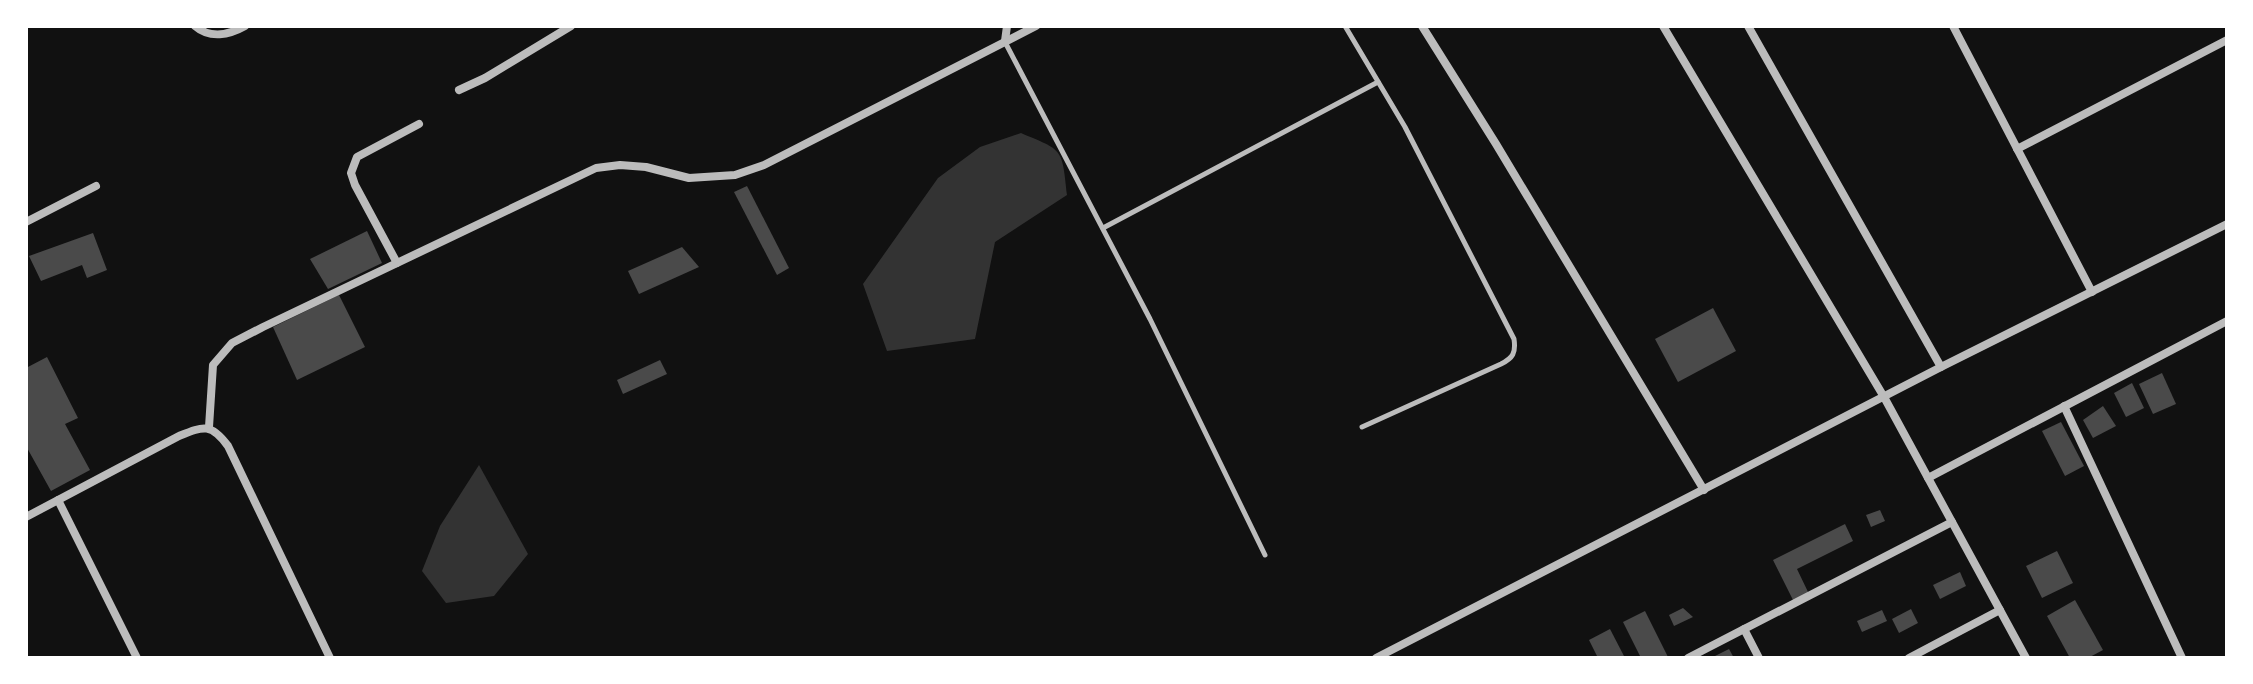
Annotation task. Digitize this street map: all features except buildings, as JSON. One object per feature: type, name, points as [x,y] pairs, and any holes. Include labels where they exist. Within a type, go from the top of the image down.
[{"type":"street","points":[[195,26],[203,33],[223,35],[245,26]]},
{"type":"street","points":[[459,90],[485,78],[571,26]]},
{"type":"street","points":[[1005,41],[1007,26]]},
{"type":"street","points":[[209,427],[213,365],[232,343],[596,168],[620,165],[646,167],[689,178],[735,175],[764,165],[1036,26]]},
{"type":"street","points":[[1422,26],[1704,490]]},
{"type":"street","points":[[1663,26],[1884,397],[2026,658]]},
{"type":"street","points":[[1748,26],[1941,367]]},
{"type":"street","points":[[1953,26],[2092,292]]},
{"type":"street","points":[[2017,149],[2227,40]]},
{"type":"street","points":[[397,263],[351,173],[357,157],[419,124]]},
{"type":"street","points":[[26,222],[96,186]]},
{"type":"street","points":[[1376,658],[1941,367],[2227,224]]},
{"type":"street","points":[[1928,478],[2227,321]]},
{"type":"street","points":[[2064,406],[2182,658]]},
{"type":"street","points":[[26,517],[179,436],[209,427],[218,432],[228,446],[330,658]]},
{"type":"street","points":[[58,500],[137,658]]},
{"type":"street","points":[[1688,658],[1952,522]]},
{"type":"street","points":[[1909,658],[2000,610]]},
{"type":"street","points":[[1744,629],[1759,658]]},
{"type":"lane","points":[[1345,26],[1405,127],[1502,314],[1514,339],[1515,350],[1511,359],[1362,427]]},
{"type":"lane","points":[[1005,41],[1150,319],[1265,555]]},
{"type":"lane","points":[[1103,228],[1378,82]]},
{"type":"shaded area","points":[[1021,133],[1058,153],[1064,168],[1067,195],[995,242],[975,339],[887,351],[863,284],[938,178],[980,147]]},
{"type":"shaded area","points":[[479,465],[528,554],[494,596],[446,603],[422,571],[440,526]]}]
